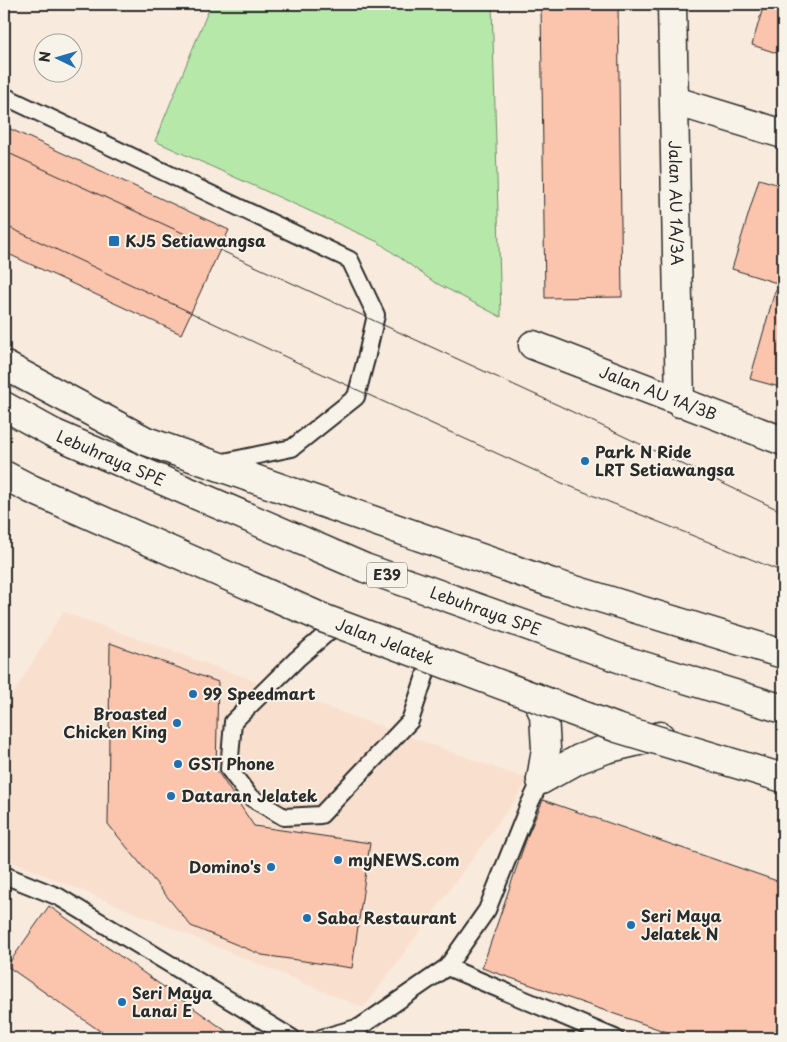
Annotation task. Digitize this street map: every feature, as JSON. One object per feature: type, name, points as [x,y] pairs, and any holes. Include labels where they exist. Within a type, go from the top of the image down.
[{"type":"main road","name":"Jalan AU 1A/3A","points":[[672,4],[680,403]]},
{"type":"main road","points":[[675,101],[783,134]]},
{"type":"main road","name":"Jalan AU 1A/3B","points":[[533,345],[783,441]]},
{"type":"main road","points":[[4,365],[146,441],[555,584],[783,654]]},
{"type":"main road","name":"Lebuhraya SPE","points":[[4,406],[54,433],[365,568],[627,661],[783,709]]},
{"type":"main road","name":"Jalan Jelatek","points":[[4,466],[63,499],[472,678],[662,736],[783,776]]},
{"type":"main road","points":[[4,475],[31,489],[326,619],[617,728],[783,776]]},
{"type":"main road","points":[[536,697],[544,715],[546,749],[541,780]]},
{"type":"main road","points":[[541,780],[579,758],[606,749],[662,736]]},
{"type":"lane","points":[[4,96],[350,260],[376,315],[356,397],[292,448],[212,464]]},
{"type":"lane","points":[[341,621],[297,659],[233,722],[229,769],[250,797],[284,817],[322,815],[410,721],[430,661]]},
{"type":"lane","points":[[321,1038],[360,1027],[447,967],[487,910],[541,780]]},
{"type":"lane","points":[[4,875],[60,897],[292,1038]]},
{"type":"lane","points":[[447,967],[615,1038]]},
{"type":"shaded area","name":"Dataran Jelatek","points":[[63,612],[529,780],[364,1008],[4,858],[4,709]]},
{"type":"green space","points":[[211,4],[492,4],[501,317],[434,282],[378,242],[155,141]]},
{"type":"building","points":[[541,4],[618,4],[622,297],[545,298]]},
{"type":"building","points":[[764,4],[783,4],[783,55],[752,45]]},
{"type":"building","name":"KJ5 Setiawangsa","points":[[4,126],[229,230],[181,334],[4,252]]},
{"type":"building","points":[[759,179],[783,186],[783,285],[732,269]]},
{"type":"building","points":[[775,291],[783,292],[783,388],[750,379]]},
{"type":"building","name":"Dataran Jelatek","points":[[110,643],[218,682],[216,769],[254,826],[370,843],[352,968],[262,955],[191,926],[108,824]]},
{"type":"building","name":"Seri Maya Jelatek N","points":[[543,800],[783,883],[783,1038],[684,1038],[482,968],[527,837]]},
{"type":"building","name":"Seri Maya Lanai E","points":[[49,906],[236,1038],[110,1038],[7,966]]},
{"type":"tram line","points":[[4,151],[560,406],[783,512]]},
{"type":"tram line","points":[[4,225],[305,366],[562,483],[783,572]]},
{"type":"place","name":"KJ5 Setiawangsa","points":[[114,241]]},
{"type":"place","name":"Park N Ride LRT Setiawangsa","points":[[585,461]]},
{"type":"place","name":"99 Speedmart","points":[[193,694]]},
{"type":"place","name":"Broasted Chicken King","points":[[177,723]]},
{"type":"place","name":"GST Phone","points":[[178,764]]},
{"type":"place","name":"Dataran Jelatek","points":[[171,796]]},
{"type":"place","name":"myNEWS.com","points":[[338,860]]},
{"type":"place","name":"Domino's","points":[[271,867]]},
{"type":"place","name":"Saba Restaurant","points":[[307,918]]},
{"type":"place","name":"Seri Maya Jelatek N","points":[[631,925]]},
{"type":"place","name":"Seri Maya Lanai E","points":[[122,1002]]}]
